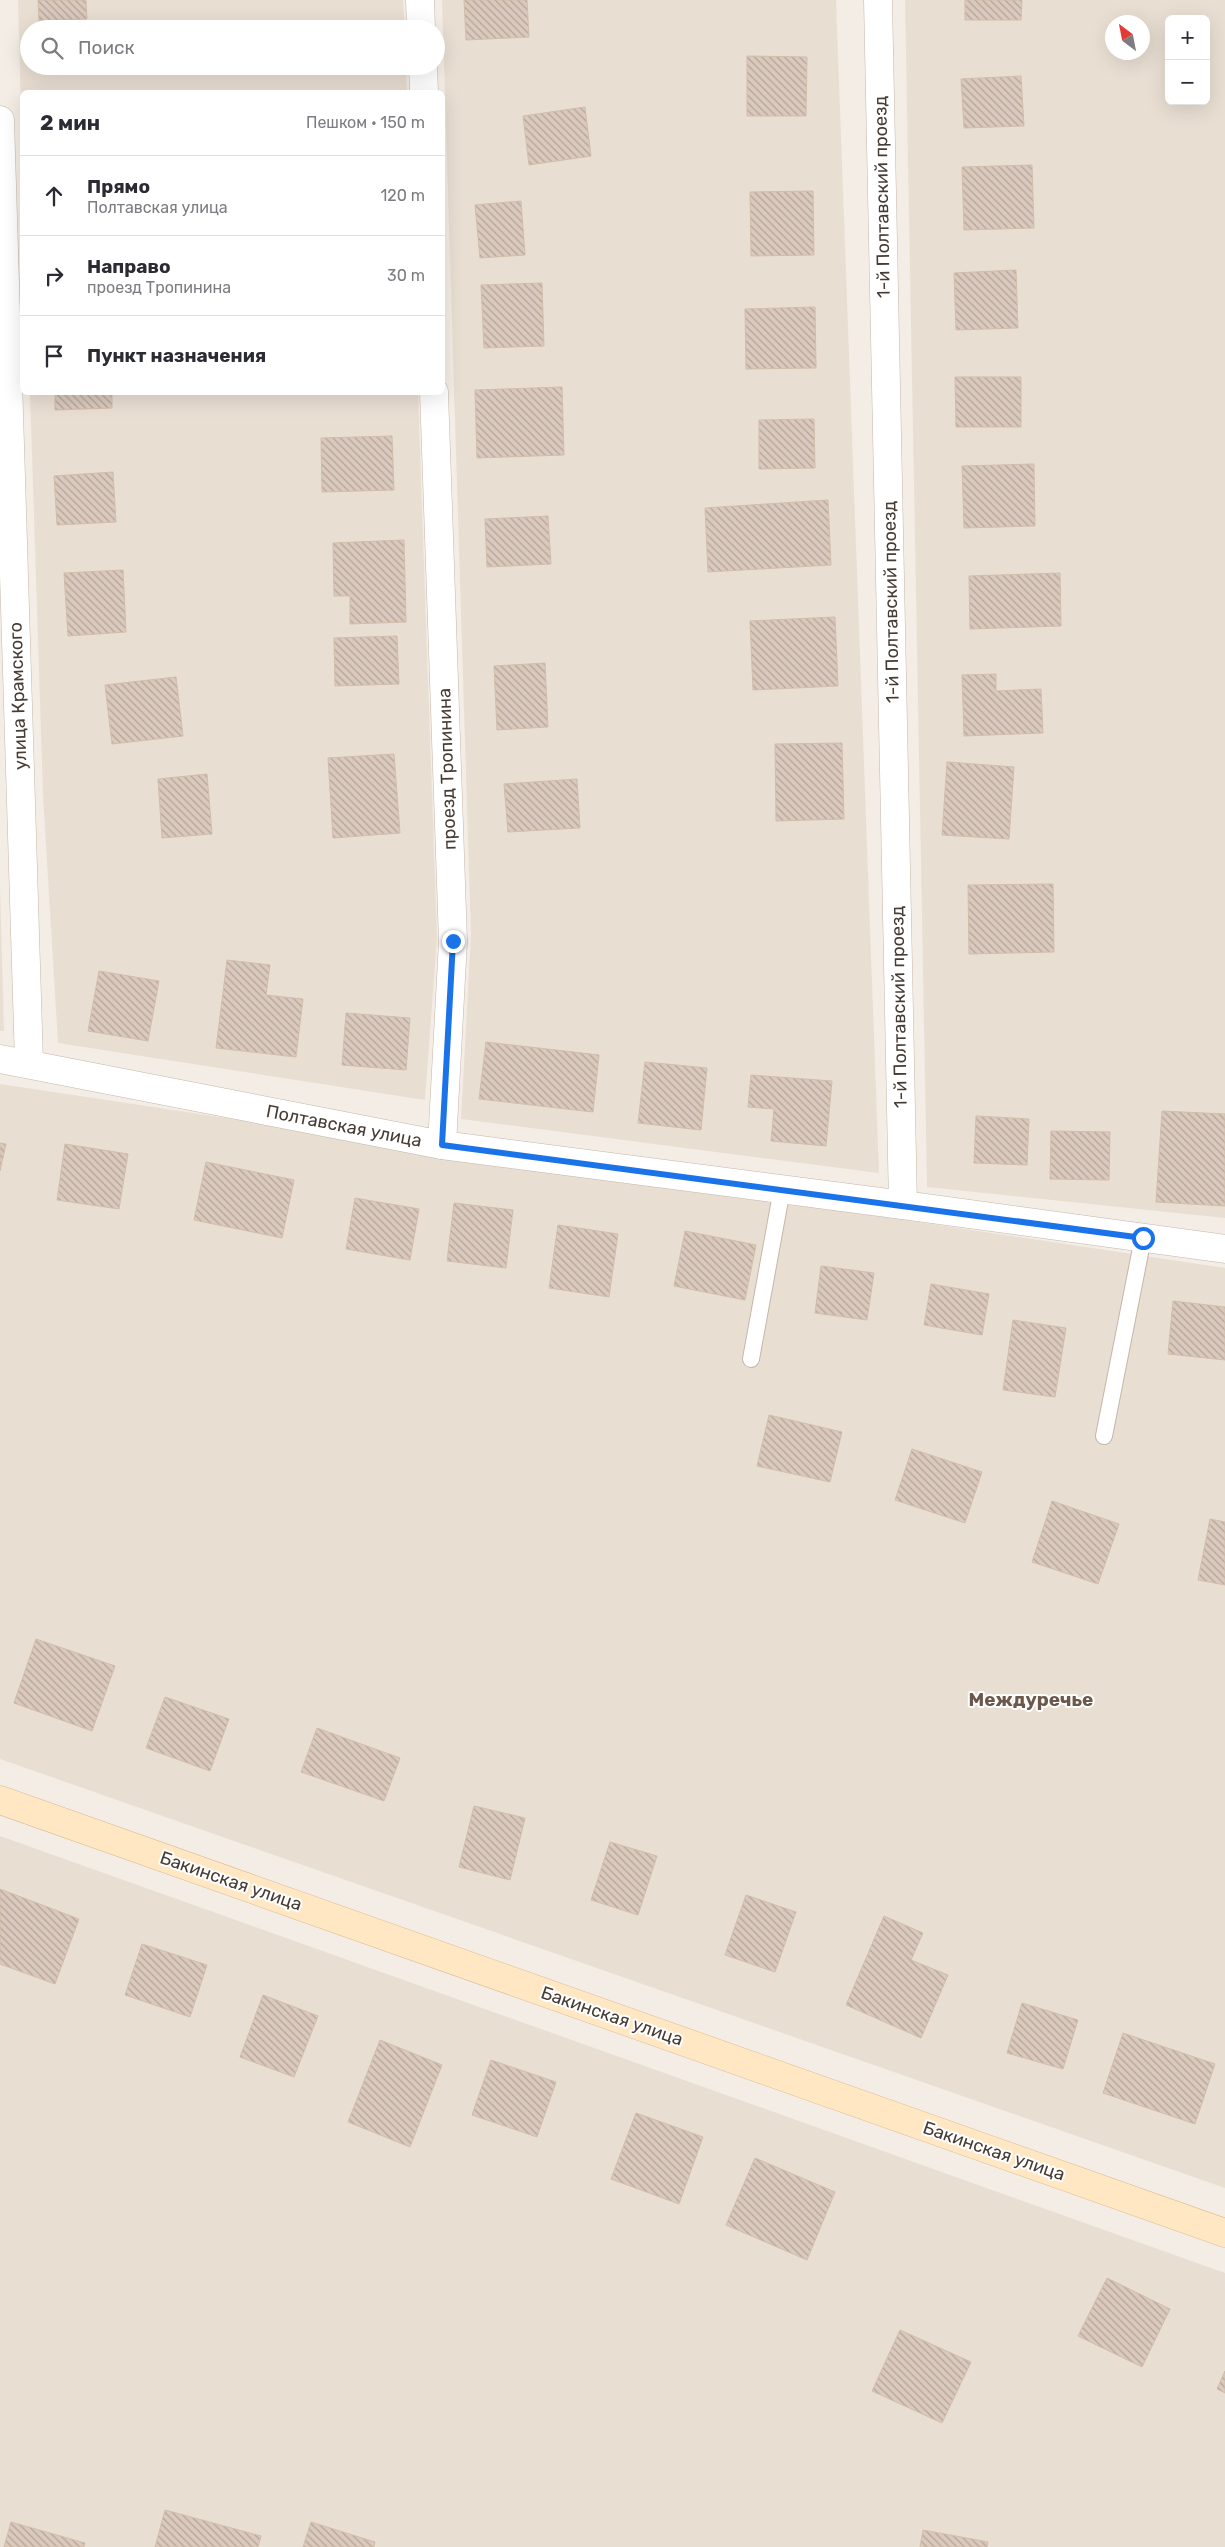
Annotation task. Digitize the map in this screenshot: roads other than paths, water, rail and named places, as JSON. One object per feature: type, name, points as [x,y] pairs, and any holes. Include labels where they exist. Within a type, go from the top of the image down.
[{"type":"street","points":[[420,0],[421,20]]},
{"type":"street","name":"1-й Полтавский проезд","points":[[878,0],[903,1205]]},
{"type":"street","points":[[423,75],[424,90]]},
{"type":"street","name":"улица Крамского","points":[[0,120],[29,1063]]},
{"type":"street","name":"проезд Тропинина","points":[[434,395],[453,941],[442,1145]]},
{"type":"street","name":"Полтавская улица","points":[[0,1059],[29,1063],[442,1145],[1225,1249]]},
{"type":"street","name":"Бакинская улица","points":[[0,1800],[1225,2232]]},
{"type":"lane","points":[[751,1359],[782,1189]]},
{"type":"lane","points":[[1104,1436],[1143,1238]]},
{"type":"district","name":"Междуречье","points":[[1031,1699]]}]
